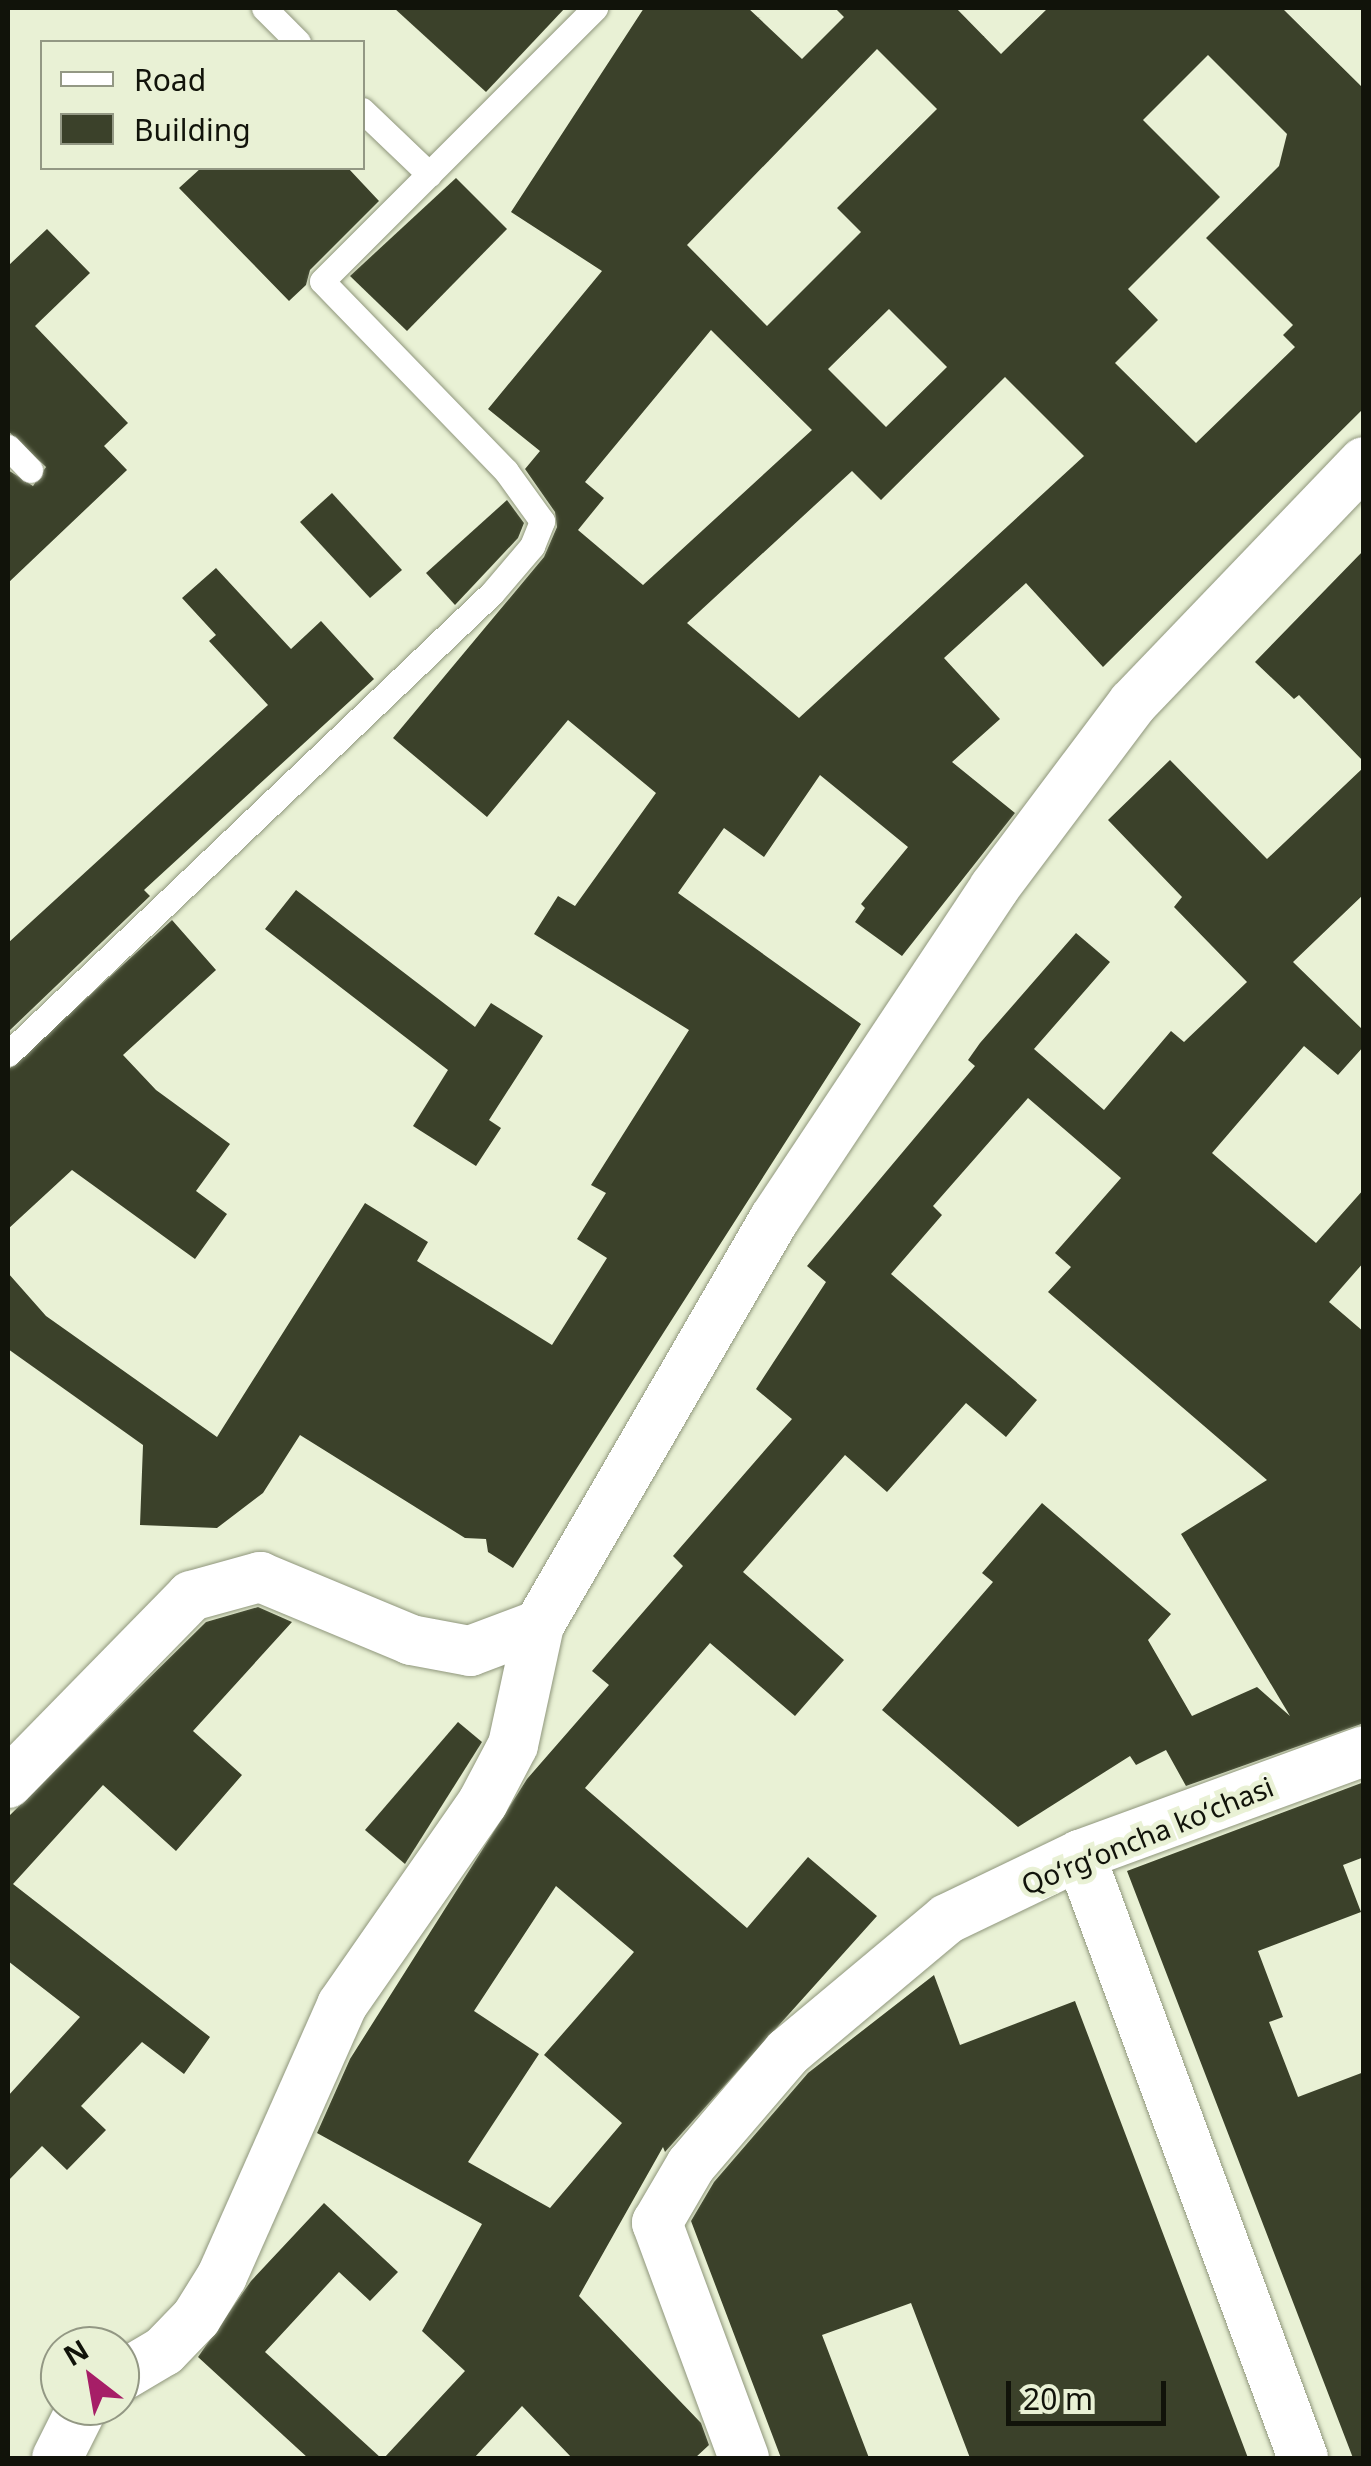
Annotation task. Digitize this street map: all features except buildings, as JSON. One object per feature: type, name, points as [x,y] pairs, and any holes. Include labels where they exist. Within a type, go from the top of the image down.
[{"type":"street","points":[[140,2365],[164,2350],[196,2318],[222,2276],[342,2005],[483,1802],[513,1745],[540,1625],[775,1218],[994,888],[1132,702],[1364,462]]},
{"type":"street","points":[[8,1784],[191,1596],[260,1577],[411,1640],[470,1651],[540,1625]]},
{"type":"street","name":"Qoʻrgʻoncha koʻchasi","points":[[744,2458],[657,2224],[691,2165],[788,2052],[947,1919],[1080,1855],[1364,1752]]},
{"type":"street","points":[[1080,1855],[1303,2458]]},
{"type":"street","points":[[57,2458],[73,2426]]},
{"type":"lane","points":[[264,8],[296,40]]},
{"type":"lane","points":[[8,1054],[492,593],[532,546],[542,521],[506,471],[322,281],[594,8]]},
{"type":"lane","points":[[365,113],[429,174]]},
{"type":"lane","points":[[8,447],[30,470]]}]
